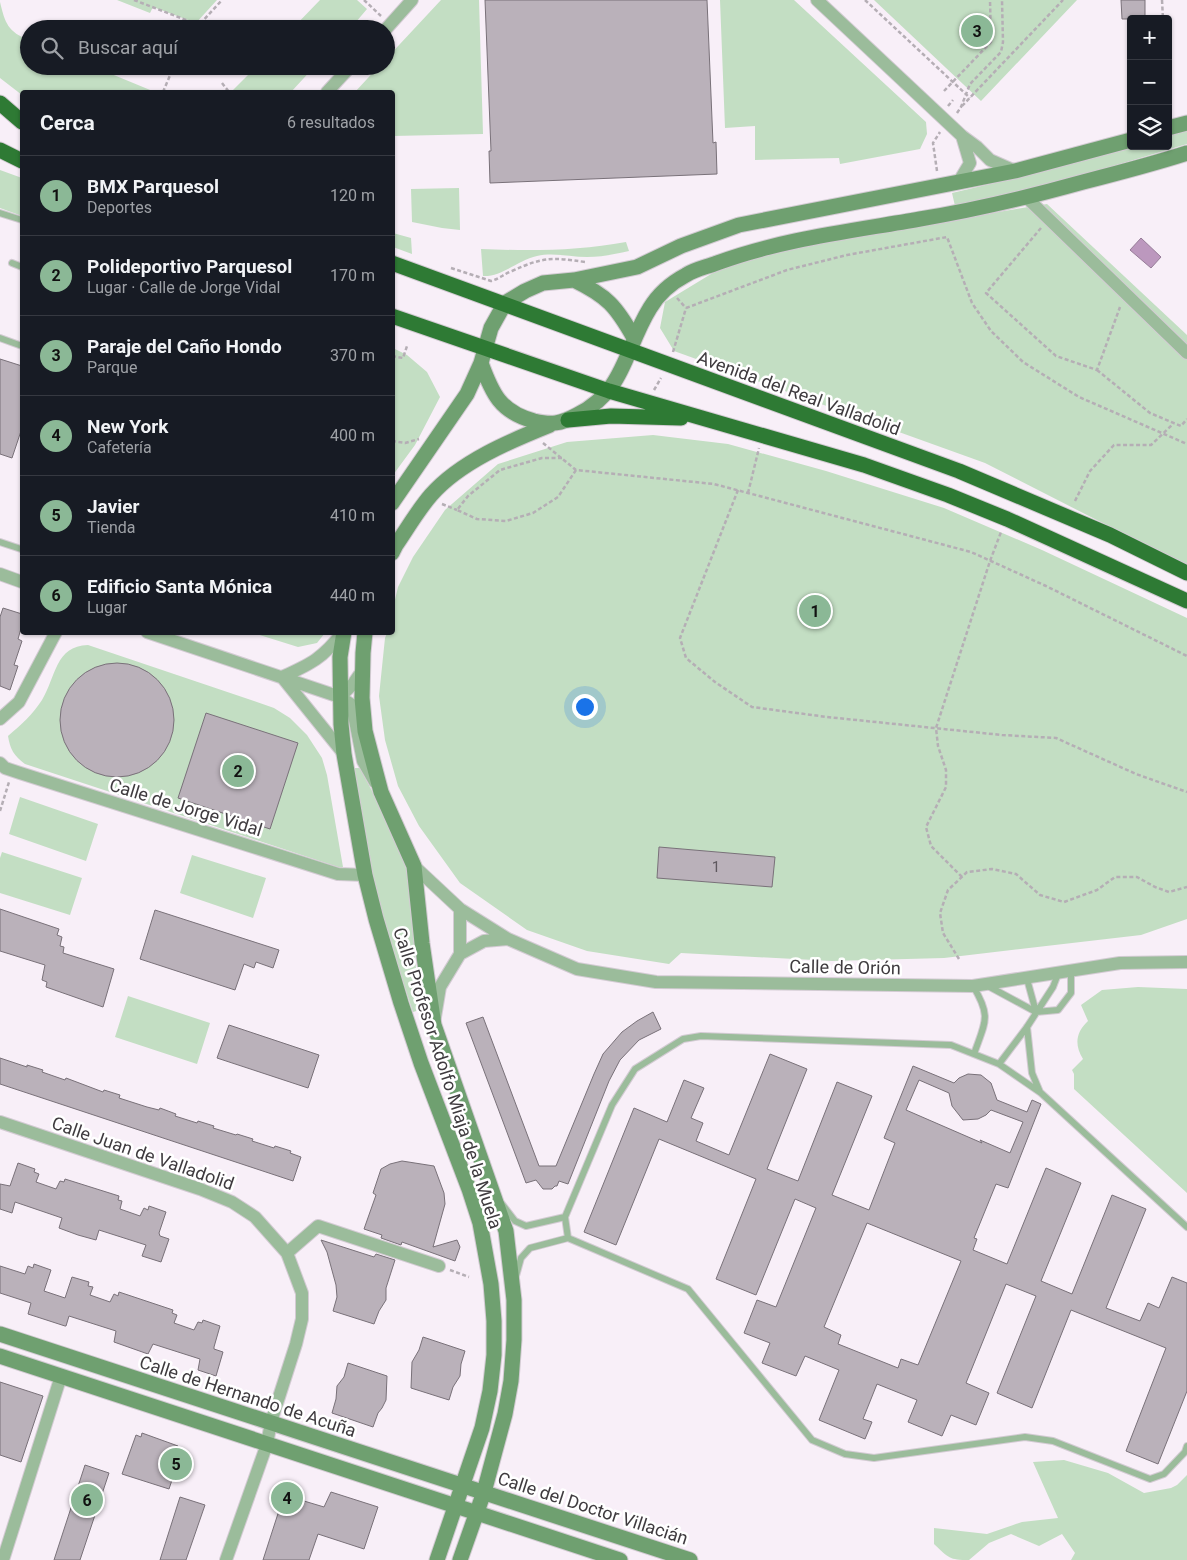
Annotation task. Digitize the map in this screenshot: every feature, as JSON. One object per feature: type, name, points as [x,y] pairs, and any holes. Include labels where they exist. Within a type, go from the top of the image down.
[{"type":"highway","points":[[0,103],[20,121]]},
{"type":"highway","points":[[0,115],[20,122]]},
{"type":"highway","points":[[0,150],[20,160]]},
{"type":"highway","name":"Avenida del Real Valladolid","points":[[395,263],[505,303],[632,344],[959,471],[1110,535],[1187,573]]},
{"type":"highway","points":[[395,317],[482,356],[705,418],[864,465],[948,495],[1051,539],[1187,601]]},
{"type":"highway","points":[[568,420],[612,416],[705,418]]},
{"type":"street","points":[[394,20],[412,0]]},
{"type":"street","points":[[817,0],[962,136],[990,160],[1015,171]]},
{"type":"street","points":[[328,90],[342,75]]},
{"type":"street","points":[[1172,127],[1187,123]]},
{"type":"street","points":[[958,183],[970,163],[962,136]]},
{"type":"street","points":[[395,499],[467,394],[491,328],[505,303],[525,291],[544,283],[574,280],[637,267],[681,246],[740,225],[1015,171],[1127,141]]},
{"type":"street","points":[[395,547],[431,494],[460,470],[499,447],[550,425],[568,420],[588,410],[609,391],[621,371],[649,308],[661,292],[687,274],[736,256],[787,243],[944,215],[1026,197],[1187,153]]},
{"type":"street","points":[[1026,197],[1187,353]]},
{"type":"street","points":[[574,280],[596,291],[611,304],[622,317],[632,344]]},
{"type":"street","points":[[482,356],[492,392],[506,408],[522,418],[550,425]]},
{"type":"street","points":[[0,574],[20,581]]},
{"type":"street","points":[[0,719],[19,702],[54,635]]},
{"type":"street","points":[[156,635],[340,697],[352,705],[363,761],[381,792]]},
{"type":"street","points":[[282,677],[312,664],[331,648],[341,635]]},
{"type":"street","name":"Calle Profesor Adolfo Miaja de la Muela","points":[[343,635],[340,657],[340,697],[344,754],[365,875],[401,1003],[480,1223],[491,1284],[494,1356],[490,1391],[482,1428],[437,1560]]},
{"type":"street","name":"Calle Profesor Adolfo Miaja de la Muela","points":[[366,635],[362,671],[365,731],[381,792],[414,866],[422,942],[434,1025],[506,1231],[512,1287],[514,1340],[511,1381],[505,1414],[484,1492],[460,1560]]},
{"type":"street","points":[[340,697],[353,684],[362,671]]},
{"type":"street","points":[[282,677],[344,754]]},
{"type":"street","name":"Calle de Jorge Vidal","points":[[0,763],[13,771],[338,874],[365,875]]},
{"type":"street","name":"Calle de Orión","points":[[414,866],[460,909],[508,939],[577,969],[656,982],[979,985],[1120,963],[1187,962]]},
{"type":"street","points":[[434,1025],[440,987],[460,954],[460,909]]},
{"type":"street","name":"Calle de Orión","points":[[460,954],[484,941],[508,939]]},
{"type":"street","name":"Calle Juan de Valladolid","points":[[0,1122],[165,1177],[232,1202],[254,1217],[287,1253],[302,1293],[302,1319],[271,1422],[267,1444],[226,1560]]},
{"type":"street","points":[[287,1253],[318,1226],[439,1266]]},
{"type":"street","name":"Calle de Hernando de Acuña","points":[[0,1334],[484,1492]]},
{"type":"street","points":[[0,1356],[620,1560]]},
{"type":"street","points":[[3,1560],[61,1376]]},
{"type":"street","name":"Calle del Doctor Villacián","points":[[484,1492],[690,1560]]},
{"type":"lane","points":[[0,213],[20,219]]},
{"type":"lane","points":[[12,263],[20,266]]},
{"type":"lane","points":[[0,338],[20,345]]},
{"type":"lane","points":[[0,542],[20,547]]},
{"type":"lane","points":[[979,985],[1036,1012],[1058,1010],[1071,994],[1065,973]]},
{"type":"lane","points":[[999,1064],[1065,973]]},
{"type":"lane","points":[[1027,979],[1036,1012]]},
{"type":"lane","points":[[974,1054],[986,1019],[986,1009],[979,985]]},
{"type":"lane","points":[[1027,1027],[1032,1073],[1040,1093]]},
{"type":"lane","points":[[568,1238],[565,1217],[612,1105],[636,1069],[683,1038],[701,1036],[951,1045],[974,1054],[999,1064],[1040,1093],[1187,1227]]},
{"type":"lane","points":[[493,1194],[515,1222],[526,1226],[565,1217]]},
{"type":"lane","points":[[512,1287],[521,1258],[530,1248],[568,1238],[688,1288],[812,1440],[845,1454],[874,1458],[1025,1437],[1053,1441],[1150,1479],[1164,1474],[1185,1452],[1187,1446]]},
{"type":"path","points":[[134,0],[188,20]]},
{"type":"path","points":[[203,20],[222,0]]},
{"type":"path","points":[[364,0],[382,20]]},
{"type":"path","points":[[865,0],[970,98]]},
{"type":"path","points":[[944,91],[991,42],[990,0]]},
{"type":"path","points":[[961,107],[970,84],[1001,52],[1003,42],[1002,0]]},
{"type":"path","points":[[940,186],[934,139],[961,107],[1062,0]]},
{"type":"path","points":[[1162,0],[1163,15]]},
{"type":"path","points":[[165,90],[171,75]]},
{"type":"path","points":[[222,83],[227,90]]},
{"type":"path","points":[[944,215],[947,237],[972,303],[991,331],[1023,362],[1079,397],[1187,444]]},
{"type":"path","points":[[1049,219],[986,293],[1056,356],[1097,370],[1150,413],[1181,426],[1187,419]]},
{"type":"path","points":[[686,308],[788,270],[847,255],[947,237]]},
{"type":"path","points":[[444,266],[490,281],[542,259],[561,258],[594,262]]},
{"type":"path","points":[[1097,370],[1125,293]]},
{"type":"path","points":[[395,357],[403,358],[407,346]]},
{"type":"path","points":[[1075,501],[1090,471],[1114,445],[1152,445],[1174,423]]},
{"type":"path","points":[[395,442],[404,443],[423,438]]},
{"type":"path","points":[[543,443],[576,470],[714,484],[971,552],[1046,586],[1187,656]]},
{"type":"path","points":[[748,493],[760,446]]},
{"type":"path","points":[[457,510],[468,496],[500,470],[542,458],[563,458]]},
{"type":"path","points":[[441,504],[477,519],[506,521],[534,513],[558,497],[576,470]]},
{"type":"path","points":[[738,490],[680,638],[686,658],[715,682],[752,707],[827,718],[1002,735],[1056,738],[1136,774],[1187,792]]},
{"type":"path","points":[[962,877],[931,846],[926,827],[946,787],[946,770],[938,746],[936,728],[1002,529]]},
{"type":"path","points":[[0,811],[13,771]]},
{"type":"path","points":[[959,959],[943,933],[940,913],[948,890],[967,872],[992,869],[1016,874],[1040,895],[1064,902],[1097,890],[1115,877],[1137,877],[1169,892],[1187,887]]},
{"type":"path","points":[[439,1266],[469,1277]]},
{"type":"green space","points":[[117,0],[217,0],[199,20],[188,20],[153,7],[150,13]]},
{"type":"green space","points":[[320,0],[357,0],[367,9],[358,20],[301,20]]},
{"type":"green space","points":[[441,0],[479,0],[483,134],[395,136],[395,90],[357,90],[371,75],[395,75],[395,49]]},
{"type":"green space","points":[[720,0],[794,0],[926,122],[927,134],[920,149],[840,164],[839,158],[755,160],[755,126],[725,128]]},
{"type":"green space","points":[[874,0],[1077,0],[981,101]]},
{"type":"green space","points":[[0,2],[8,26],[20,36],[20,75],[114,75],[150,90],[20,90],[20,93],[0,78]]},
{"type":"green space","points":[[248,75],[307,75],[293,90],[233,90]]},
{"type":"green space","points":[[1187,130],[1187,144],[1172,148],[1172,135]]},
{"type":"green space","points":[[1127,148],[1127,150],[1167,150],[1080,176],[955,206],[952,193]]},
{"type":"green space","points":[[0,170],[20,177],[20,215],[0,208]]},
{"type":"green space","points":[[459,188],[460,230],[412,222],[411,189]]},
{"type":"green space","points":[[1047,204],[1187,335],[1187,566],[985,463],[674,351],[660,328],[665,302],[744,254]]},
{"type":"green space","points":[[395,234],[411,238],[412,254],[395,248]]},
{"type":"green space","points":[[626,242],[629,251],[593,257],[543,255],[530,258],[497,274],[483,276],[481,249],[554,250]]},
{"type":"green space","points":[[395,349],[407,355],[427,372],[440,397],[415,445],[395,472]]},
{"type":"green space","points":[[653,435],[728,444],[826,471],[944,508],[1042,550],[1187,618],[1187,919],[1141,935],[944,958],[832,961],[681,953],[669,964],[587,951],[527,930],[460,883],[419,826],[398,786],[385,740],[379,696],[385,638],[386,635],[395,635],[395,600],[398,587],[413,557],[445,510],[498,464],[567,442]]},
{"type":"green space","points":[[259,635],[323,635],[317,643],[298,647]]},
{"type":"green space","points":[[88,645],[274,708],[290,718],[307,735],[322,758],[327,775],[343,867],[341,868],[25,764],[21,761],[13,752],[8,736],[42,700],[63,657],[77,647]]},
{"type":"green space","points":[[354,768],[360,768],[387,819],[399,845],[410,884],[415,956],[423,1009],[413,1012],[387,934],[372,875]]},
{"type":"green space","points":[[20,797],[98,824],[86,861],[9,834]]},
{"type":"green space","points":[[2,852],[82,878],[70,915],[0,893],[0,858]]},
{"type":"green space","points":[[192,855],[266,878],[253,918],[180,893]]},
{"type":"green space","points":[[1138,987],[1187,989],[1187,1193],[1074,1089],[1074,1074],[1072,1070],[1083,1059],[1077,1044],[1079,1034],[1088,1021],[1081,1005],[1102,990]]},
{"type":"green space","points":[[128,996],[210,1023],[197,1064],[115,1037]]},
{"type":"green space","points":[[1064,1460],[1108,1473],[1144,1493],[1171,1488],[1187,1475],[1187,1560],[1071,1560],[1075,1553],[1062,1534],[1039,1546],[1011,1534],[989,1543],[969,1560],[950,1557],[934,1544],[934,1528],[987,1534],[1022,1522],[1058,1518],[1033,1462]]},
{"type":"shaded area","points":[[1141,238],[1161,257],[1151,268],[1130,250]]},
{"type":"building","points":[[485,0],[707,0],[713,143],[716,142],[717,174],[490,183],[489,151],[491,151]]},
{"type":"building","points":[[1121,0],[1145,0],[1145,15],[1127,15],[1127,19],[1122,19]]},
{"type":"building","points":[[0,359],[20,365],[20,434],[12,458],[0,454]]},
{"type":"building","points":[[3,608],[20,613],[18,639],[22,641],[14,665],[18,666],[10,690],[0,686],[0,617]]},
{"type":"building","points":[[117,663],[139,668],[157,680],[169,698],[174,720],[169,742],[157,760],[139,772],[117,777],[95,772],[77,760],[65,742],[60,720],[65,698],[77,680],[95,668]]},
{"type":"building","points":[[206,713],[298,743],[270,829],[178,798]]},
{"type":"building","points":[[659,847],[775,857],[772,887],[657,878]]},
{"type":"building","points":[[0,909],[59,929],[57,935],[62,937],[60,946],[64,947],[63,953],[114,969],[103,1007],[46,987],[47,982],[42,980],[45,965],[0,951]]},
{"type":"building","points":[[155,910],[279,950],[273,968],[256,962],[254,968],[244,964],[235,990],[140,959]]},
{"type":"building","points":[[653,1012],[661,1029],[639,1040],[620,1060],[609,1081],[568,1184],[559,1181],[557,1186],[552,1189],[543,1189],[536,1180],[526,1183],[466,1023],[483,1017],[539,1166],[556,1166],[603,1054],[622,1032]]},
{"type":"building","points":[[229,1025],[319,1055],[308,1088],[217,1058]]},
{"type":"building","points":[[770,1054],[807,1069],[767,1169],[798,1181],[837,1082],[872,1096],[832,1195],[869,1210],[895,1143],[884,1138],[913,1066],[954,1083],[959,1078],[968,1074],[981,1075],[991,1083],[997,1100],[1027,1112],[1032,1100],[1041,1104],[1008,1188],[996,1184],[974,1238],[977,1239],[973,1250],[1007,1264],[1046,1168],[1081,1183],[1041,1281],[1072,1294],[1112,1195],[1146,1209],[1106,1308],[1140,1321],[1148,1303],[1159,1308],[1172,1277],[1187,1283],[1187,1391],[1158,1464],[1126,1451],[1166,1348],[1071,1310],[1032,1408],[997,1393],[1036,1296],[1006,1284],[966,1383],[989,1393],[976,1425],[951,1415],[942,1436],[908,1422],[917,1400],[877,1384],[863,1419],[872,1422],[865,1439],[819,1420],[839,1370],[805,1356],[796,1376],[762,1363],[770,1343],[744,1333],[757,1300],[776,1307],[816,1208],[795,1199],[756,1295],[716,1279],[756,1179],[659,1139],[616,1245],[584,1232],[634,1108],[667,1122],[684,1080],[704,1088],[691,1118],[703,1123],[696,1141],[729,1155]],"holes":[[[919,1080],[949,1093],[952,1106],[963,1120],[978,1119],[991,1110],[1023,1122],[1010,1153],[906,1110]],[[867,1223],[961,1261],[918,1365],[901,1359],[898,1368],[838,1344],[841,1335],[824,1327]]]},
{"type":"building","points":[[0,1058],[43,1070],[42,1072],[65,1080],[66,1078],[103,1092],[104,1090],[120,1095],[119,1098],[147,1107],[159,1110],[160,1108],[176,1114],[175,1116],[214,1126],[213,1128],[253,1139],[252,1141],[291,1151],[290,1153],[301,1157],[293,1181],[0,1084]]},
{"type":"building","points":[[402,1161],[434,1166],[444,1193],[445,1204],[433,1247],[457,1240],[460,1247],[455,1261],[402,1242],[401,1245],[381,1238],[382,1235],[364,1229],[376,1195],[373,1193],[381,1169]]},
{"type":"building","points":[[18,1163],[35,1169],[34,1172],[39,1174],[36,1182],[56,1189],[60,1181],[64,1182],[65,1179],[119,1196],[118,1200],[122,1201],[120,1209],[140,1216],[144,1208],[148,1210],[149,1206],[166,1212],[159,1233],[160,1236],[169,1239],[161,1262],[142,1256],[146,1245],[99,1230],[96,1240],[78,1235],[59,1228],[62,1218],[15,1202],[12,1213],[0,1209],[0,1184],[10,1186]]},
{"type":"building","points":[[321,1240],[374,1257],[376,1254],[395,1260],[386,1288],[386,1300],[374,1324],[333,1311],[337,1297],[336,1285],[327,1252]]},
{"type":"building","points":[[34,1264],[51,1270],[44,1291],[65,1298],[72,1277],[89,1282],[88,1286],[93,1287],[90,1295],[110,1302],[114,1294],[118,1296],[119,1292],[173,1310],[172,1313],[177,1315],[174,1323],[194,1330],[198,1322],[202,1323],[203,1320],[220,1326],[214,1349],[223,1352],[216,1376],[198,1370],[200,1359],[153,1344],[148,1354],[114,1342],[116,1331],[69,1316],[65,1326],[28,1314],[31,1303],[0,1293],[0,1266],[25,1274],[28,1266],[33,1268]]},
{"type":"building","points":[[423,1337],[465,1351],[460,1376],[453,1387],[449,1400],[411,1388],[412,1362],[419,1350]]},
{"type":"building","points":[[348,1363],[387,1376],[386,1400],[378,1413],[373,1427],[332,1413],[337,1386],[344,1377]]},
{"type":"building","points":[[0,1382],[43,1396],[21,1462],[0,1455]]},
{"type":"building","points":[[142,1433],[178,1446],[177,1448],[182,1450],[169,1489],[122,1474],[136,1435],[141,1437]]},
{"type":"building","points":[[85,1465],[109,1473],[80,1560],[54,1560]]},
{"type":"building","points":[[331,1492],[378,1507],[364,1549],[318,1534],[309,1560],[263,1560],[284,1495],[324,1507]]},
{"type":"building","points":[[180,1497],[205,1505],[186,1560],[160,1560]]},
{"type":"place","name":"Paraje del Caño Hondo","points":[[977,31]]},
{"type":"place","name":"BMX Parquesol","points":[[815,611]]},
{"type":"place","name":"Polideportivo Parquesol","points":[[238,771]]},
{"type":"place","name":"Javier","points":[[176,1464]]},
{"type":"place","name":"New York","points":[[287,1498]]},
{"type":"place","name":"Edificio Santa Mónica","points":[[87,1500]]}]
